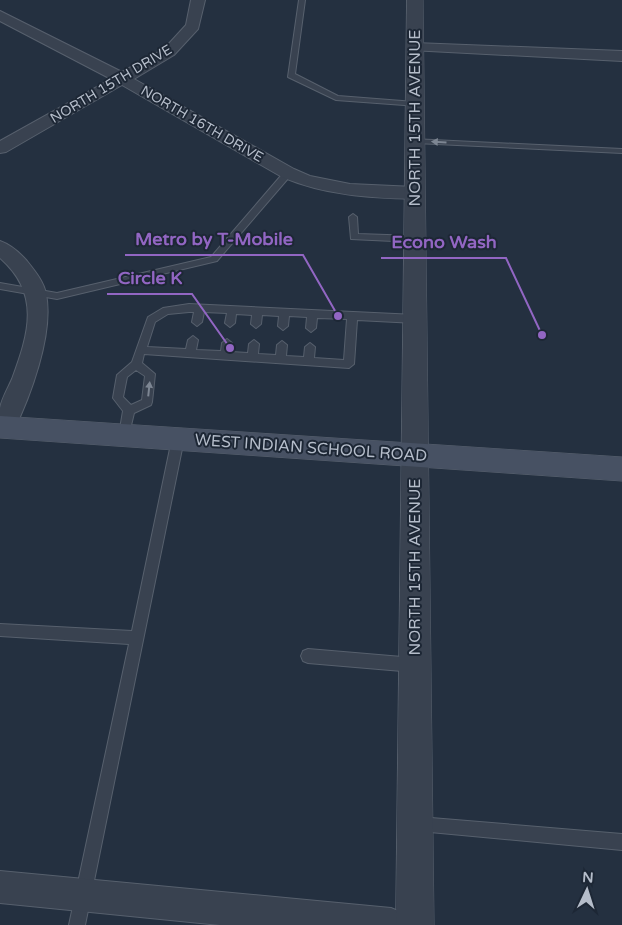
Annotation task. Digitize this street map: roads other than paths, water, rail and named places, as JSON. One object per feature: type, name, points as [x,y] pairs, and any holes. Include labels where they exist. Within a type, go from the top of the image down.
[{"type":"main road","name":"WEST INDIAN SCHOOL ROAD","points":[[2,427],[622,469]]},
{"type":"street","name":"NORTH 15TH DRIVE","points":[[0,148],[169,52],[192,26],[198,0]]},
{"type":"street","name":"NORTH 15TH AVENUE","points":[[415,0],[415,925]]},
{"type":"street","name":"NORTH 16TH DRIVE","points":[[0,15],[123,79],[288,173],[311,184],[338,190],[415,193]]},
{"type":"street","points":[[415,47],[622,56]]},
{"type":"street","points":[[0,248],[10,256],[26,275],[36,292],[38,325],[29,358],[2,427]]},
{"type":"street","points":[[0,887],[80,910],[391,925]]},
{"type":"lane","points":[[302,0],[291,75],[336,98],[415,104]]},
{"type":"lane","points":[[415,141],[622,151]]},
{"type":"lane","points":[[0,286],[57,296],[214,259],[288,173]]},
{"type":"lane","points":[[353,217],[354,236],[415,239]]},
{"type":"lane","points":[[129,410],[118,398],[122,375],[136,364],[151,320],[166,311],[200,309],[416,318]]},
{"type":"lane","points":[[197,322],[200,309]]},
{"type":"lane","points":[[230,323],[232,310]]},
{"type":"lane","points":[[256,324],[258,312]]},
{"type":"lane","points":[[284,313],[284,326]]},
{"type":"lane","points":[[311,328],[312,314]]},
{"type":"lane","points":[[141,350],[349,364],[352,316]]},
{"type":"lane","points":[[190,354],[193,340]]},
{"type":"lane","points":[[225,356],[227,343]]},
{"type":"lane","points":[[252,358],[254,344]]},
{"type":"lane","points":[[281,359],[282,345]]},
{"type":"lane","points":[[309,361],[310,347]]},
{"type":"lane","points":[[129,410],[147,402],[149,392],[150,374],[136,364]]},
{"type":"lane","points":[[124,435],[129,410]]},
{"type":"lane","points":[[80,910],[178,439]]},
{"type":"lane","points":[[0,630],[136,638]]},
{"type":"lane","points":[[308,656],[415,665]]},
{"type":"lane","points":[[415,824],[622,842]]},
{"type":"place","name":"Metro by T-Mobile","points":[[338,316]]},
{"type":"place","name":"Econo Wash","points":[[542,335]]},
{"type":"place","name":"Circle K","points":[[230,348]]}]
